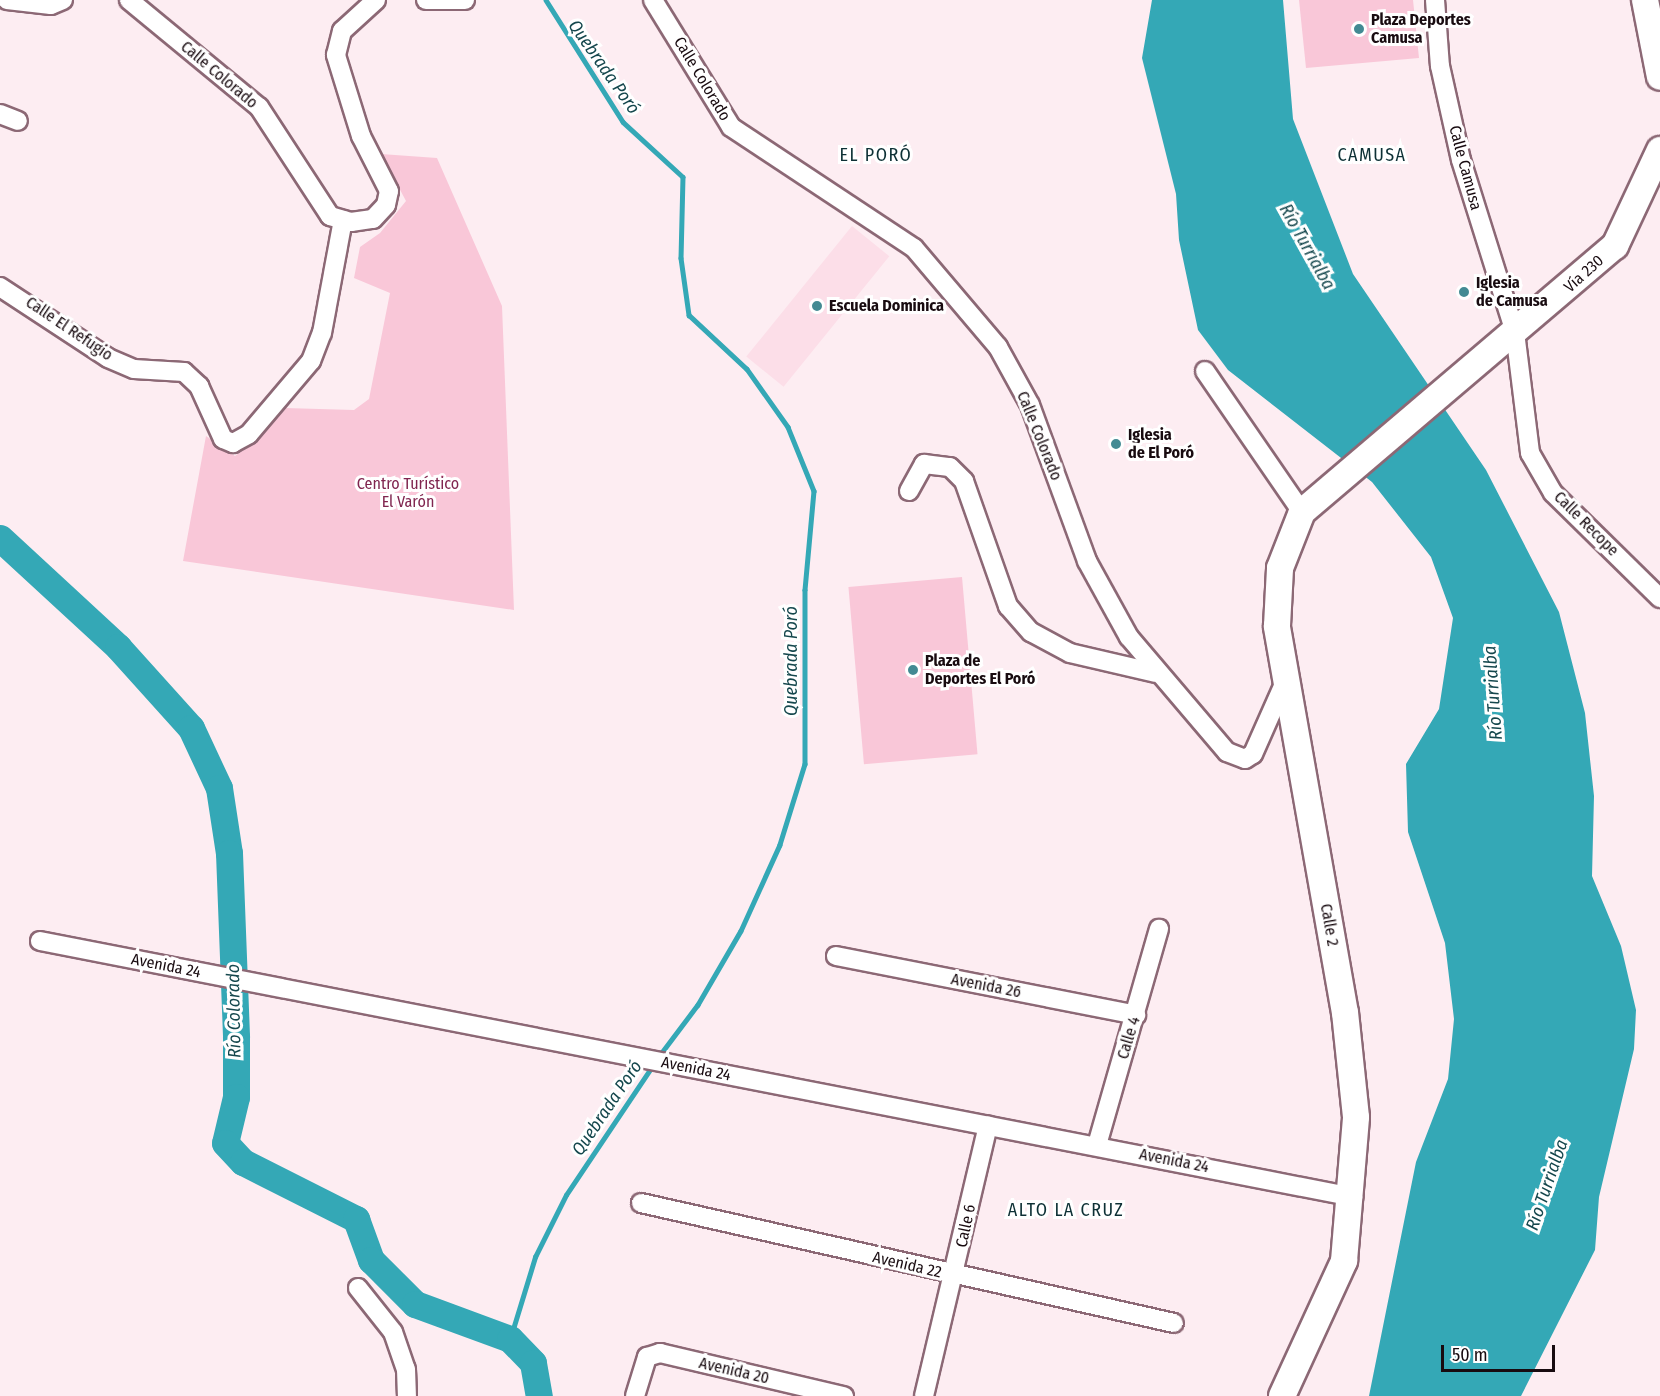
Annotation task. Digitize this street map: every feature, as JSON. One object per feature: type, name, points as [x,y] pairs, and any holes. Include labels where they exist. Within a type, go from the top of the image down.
[{"type":"main road","points":[[1645,0],[1660,77]]},
{"type":"main road","name":"Vía 230","points":[[1352,470],[1615,246],[1660,150]]},
{"type":"main road","name":"Calle 2","points":[[1282,1396],[1344,1261],[1353,1197],[1356,1117],[1345,1013],[1288,673],[1278,626],[1280,568],[1302,512],[1352,470]]},
{"type":"street","points":[[8,0],[51,5],[63,0]]},
{"type":"street","name":"Calle Colorado","points":[[129,0],[260,107],[330,216],[342,220]]},
{"type":"street","points":[[342,220],[373,219],[386,205],[389,191],[361,136],[336,55],[342,31],[376,0]]},
{"type":"street","points":[[426,0],[465,0]]},
{"type":"street","name":"Calle Colorado","points":[[653,0],[731,127],[914,248],[998,347],[1030,405],[1087,561],[1156,673],[1227,752],[1245,759],[1252,754],[1288,673]]},
{"type":"street","name":"Calle Camusa","points":[[1434,0],[1440,66],[1461,160],[1515,332]]},
{"type":"street","points":[[0,114],[18,121]]},
{"type":"street","name":"Calle El Refugio","points":[[0,287],[108,358],[134,369],[184,372],[199,386],[223,439],[233,443],[249,434],[311,362],[322,333],[342,220]]},
{"type":"street","name":"Calle Recope","points":[[1515,332],[1536,463],[1553,493],[1660,598]]},
{"type":"street","points":[[1205,371],[1302,512]]},
{"type":"street","points":[[909,491],[924,464],[950,467],[964,481],[1008,606],[1031,632],[1070,653],[1156,673]]},
{"type":"street","name":"Calle 4","points":[[1096,1145],[1136,1015],[1159,929]]},
{"type":"street","name":"Avenida 24","points":[[40,941],[1096,1145],[1353,1197]]},
{"type":"street","name":"Avenida 26","points":[[836,956],[1136,1015]]},
{"type":"street","name":"Calle 6","points":[[924,1396],[956,1277],[988,1125]]},
{"type":"street","name":"Avenida 22","points":[[640,1203],[956,1277],[1174,1323]]},
{"type":"street","points":[[358,1288],[393,1332],[406,1369],[407,1396]]},
{"type":"street","name":"Avenida 20","points":[[635,1396],[647,1357],[660,1353],[780,1389],[844,1396]]},
{"type":"shaded area","name":"Escuela Dominica","points":[[852,226],[889,256],[784,387],[746,357]]},
{"type":"green space","name":"Plaza Deportes Camusa","points":[[1299,0],[1413,0],[1419,58],[1306,68]]},
{"type":"green space","name":"Centro Turístico El Varón","points":[[381,154],[437,158],[502,306],[514,610],[183,561],[206,436],[235,456],[262,436],[285,408],[354,410],[369,399],[390,293],[354,278],[360,247],[380,233],[406,201]]},
{"type":"green space","name":"Plaza de Deportes El Poró","points":[[962,577],[978,754],[864,764],[848,587]]},
{"type":"water","name":"Río Turrialba","points":[[1152,0],[1283,0],[1293,119],[1353,274],[1486,470],[1559,612],[1585,713],[1594,796],[1592,876],[1621,946],[1636,1010],[1634,1049],[1599,1197],[1595,1250],[1521,1396],[1369,1396],[1416,1162],[1448,1079],[1454,1019],[1445,943],[1408,832],[1406,764],[1439,709],[1453,618],[1431,557],[1372,482],[1228,370],[1198,330],[1179,240],[1176,194],[1142,58]]},
{"type":"waterway","name":"Quebrada Poró","points":[[546,0],[623,122],[683,177],[681,258],[689,315],[747,369],[788,427],[814,491],[805,590],[805,764],[780,845],[741,931],[698,1005],[658,1058]]},
{"type":"waterway","name":"Río Colorado","points":[[0,538],[118,647],[191,728],[219,788],[229,853],[236,1037],[236,1097],[225,1143],[243,1162],[356,1219],[371,1260],[415,1304],[510,1339],[533,1363],[539,1396]]},
{"type":"waterway","name":"Quebrada Poró","points":[[510,1339],[535,1257],[566,1195],[653,1065]]},
{"type":"place","name":"Plaza Deportes Camusa","points":[[1359,29]]},
{"type":"place","name":"Iglesia de Camusa","points":[[1464,292]]},
{"type":"place","name":"Escuela Dominica","points":[[817,306]]},
{"type":"place","name":"Iglesia de El Poró","points":[[1116,444]]},
{"type":"place","name":"Plaza de Deportes El Poró","points":[[913,670]]},
{"type":"district","name":"EL PORÓ","points":[[876,155]]},
{"type":"district","name":"CAMUSA","points":[[1372,155]]},
{"type":"district","name":"ALTO LA CRUZ","points":[[1066,1210]]}]
